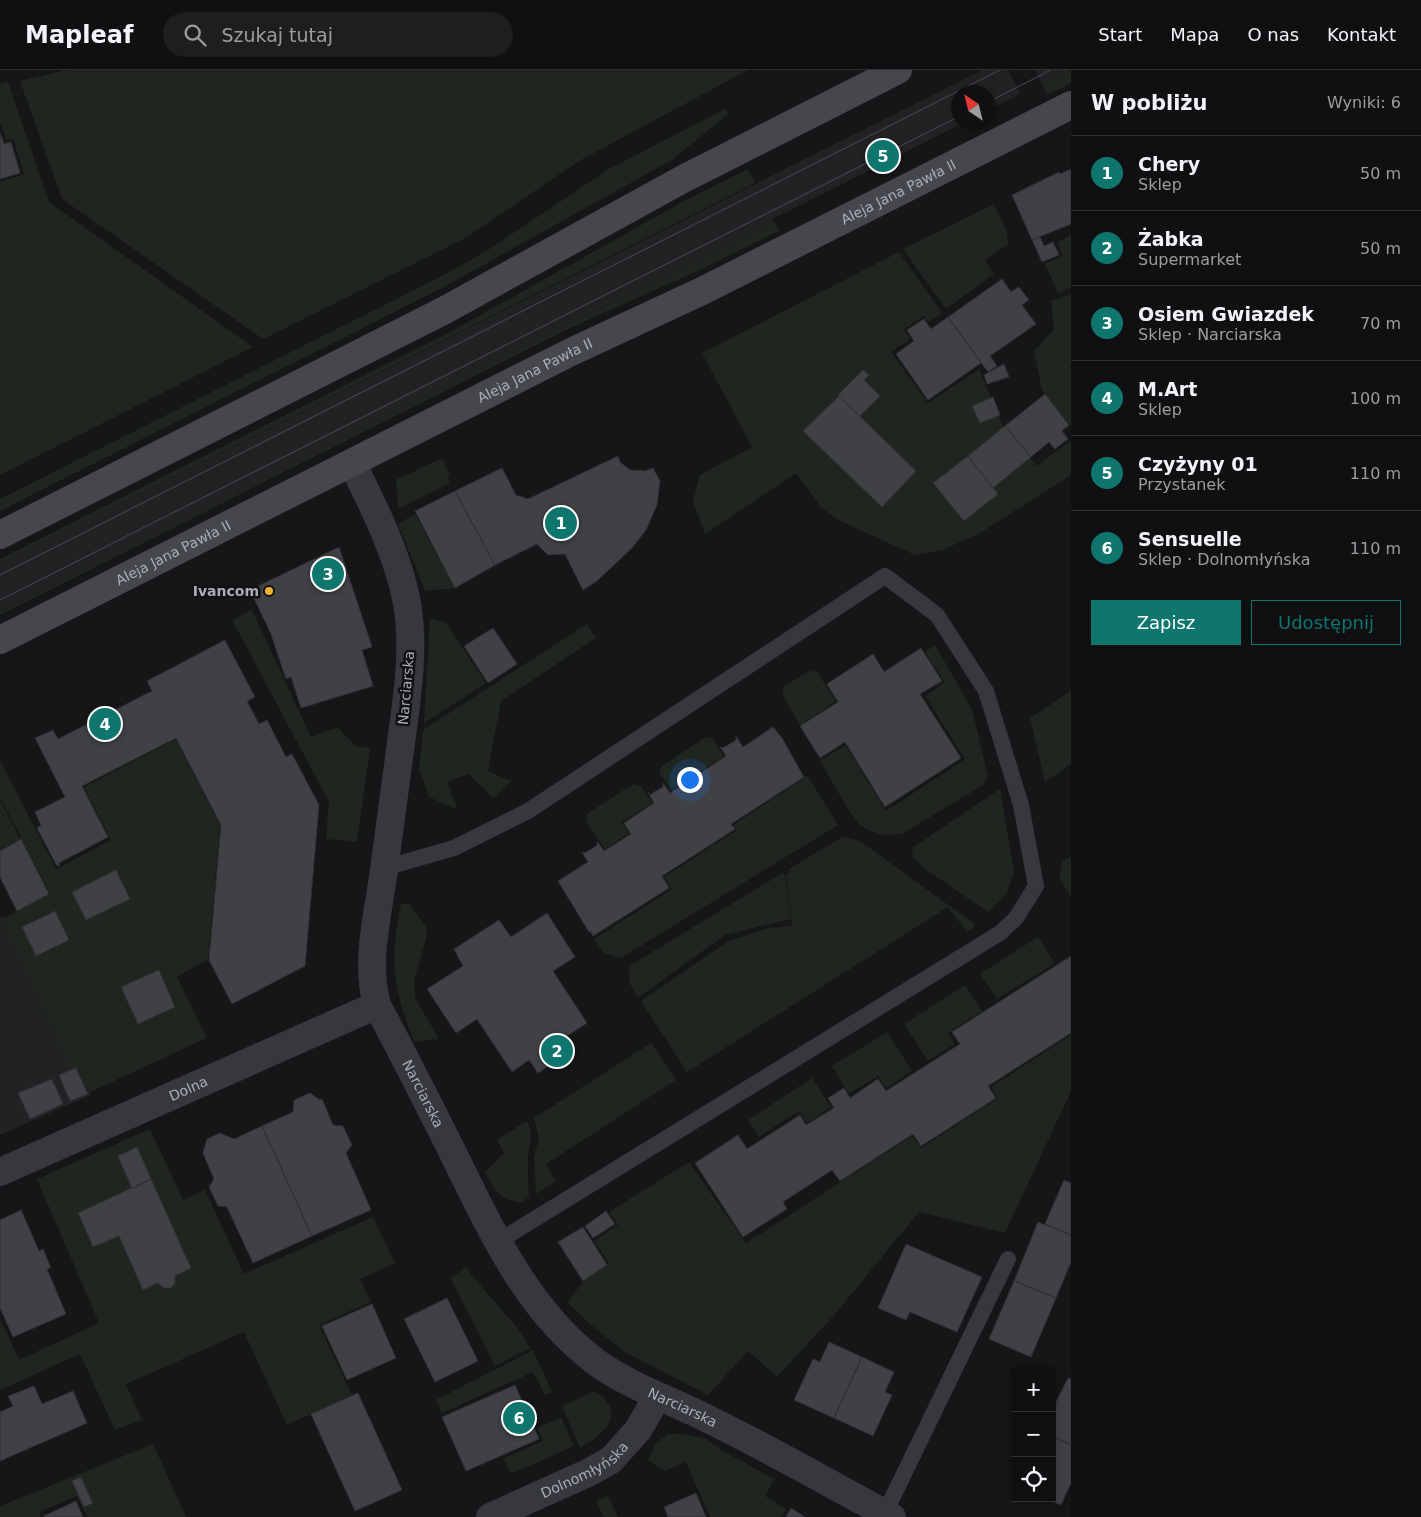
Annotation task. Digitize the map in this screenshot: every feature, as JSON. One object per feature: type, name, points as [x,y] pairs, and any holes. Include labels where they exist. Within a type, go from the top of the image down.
[{"type":"main road","points":[[0,535],[445,310],[683,179],[898,70]]},
{"type":"main road","name":"Aleja Jana Pawła II","points":[[0,640],[571,352],[711,287],[1069,107]]},
{"type":"street","name":"Narciarska","points":[[352,463],[368,495],[400,574],[410,621],[407,699],[372,967],[372,985],[377,1005],[521,1282],[565,1335],[596,1362],[657,1397],[704,1417],[888,1515]]},
{"type":"street","name":"Dolna","points":[[0,1172],[377,1005]]},
{"type":"street","name":"Dolnomłyńska","points":[[490,1517],[590,1472],[611,1460],[638,1430],[657,1397]]},
{"type":"lane","points":[[384,868],[454,848],[528,811],[885,576],[937,615],[986,691],[1021,805],[1036,886],[1016,918],[1000,934],[499,1241]]},
{"type":"lane","points":[[888,1515],[1008,1259]]},
{"type":"shaded area","points":[[66,70],[748,70],[579,161],[467,237],[263,339],[62,199],[20,81]]},
{"type":"shaded area","points":[[982,70],[1008,70],[1020,94],[996,106],[996,85],[952,85]]},
{"type":"shaded area","points":[[1035,70],[1071,70],[1042,85]]},
{"type":"shaded area","points":[[1071,70],[1071,83],[1047,95],[1042,85]]},
{"type":"shaded area","points":[[8,82],[49,202],[253,347],[0,475],[0,182],[24,174],[13,139],[6,140],[0,123],[0,84]]},
{"type":"shaded area","points":[[951,86],[951,129],[773,219],[774,221],[0,612],[0,564]]},
{"type":"shaded area","points":[[725,109],[728,114],[672,160],[442,288],[0,511],[0,499],[438,278],[485,252],[609,169]]},
{"type":"shaded area","points":[[748,169],[755,183],[0,564],[0,559],[452,331],[684,201]]},
{"type":"shaded area","points":[[994,204],[1007,232],[1008,244],[985,260],[994,274],[946,309],[903,249]]},
{"type":"shaded area","points":[[774,221],[779,231],[702,269],[572,327],[0,615],[0,612]]},
{"type":"shaded area","points":[[1071,235],[1071,288],[1058,293],[1045,264],[1063,256],[1057,242]]},
{"type":"shaded area","points":[[899,252],[942,313],[929,322],[923,316],[904,330],[910,339],[891,352],[928,403],[979,369],[1002,425],[1037,466],[1071,440],[1071,475],[977,535],[942,550],[915,555],[838,520],[821,507],[796,473],[705,534],[693,501],[700,475],[752,447],[702,353]]},
{"type":"shaded area","points":[[1071,294],[1071,426],[1042,390],[1034,351],[1054,329],[1051,301]]},
{"type":"shaded area","points":[[442,458],[450,475],[447,477],[450,483],[398,509],[396,480]]},
{"type":"shaded area","points":[[415,514],[455,588],[425,591],[398,524]]},
{"type":"shaded area","points":[[252,610],[311,737],[338,727],[355,746],[370,748],[357,842],[326,839],[329,802],[232,620]]},
{"type":"shaded area","points":[[430,618],[446,623],[486,683],[424,723]]},
{"type":"shaded area","points":[[587,624],[596,638],[501,701],[488,771],[511,781],[494,798],[468,774],[447,782],[458,810],[429,797],[419,769],[423,730]]},
{"type":"shaded area","points":[[935,645],[972,709],[988,776],[983,785],[902,834],[884,835],[870,831],[859,824],[851,814],[820,761],[845,745],[886,811],[965,759],[925,696],[945,682],[925,652]]},
{"type":"shaded area","points":[[809,671],[817,672],[836,701],[800,725],[783,696],[783,687]]},
{"type":"shaded area","points":[[1071,691],[1071,764],[1045,782],[1030,718]]},
{"type":"shaded area","points":[[706,737],[713,739],[724,756],[671,790],[659,773],[662,766]]},
{"type":"shaded area","points":[[176,739],[220,825],[208,959],[177,977],[207,1038],[88,1093],[77,1068],[71,1070],[2,919],[50,894],[0,797],[0,760],[56,869],[111,840],[84,787]]},
{"type":"shaded area","points":[[808,776],[838,825],[621,958],[604,953],[594,939],[672,889],[664,877],[737,830],[733,825]]},
{"type":"shaded area","points":[[633,784],[641,786],[652,803],[622,822],[629,833],[605,849],[586,821],[587,814]]},
{"type":"shaded area","points":[[1000,789],[1014,872],[1006,895],[988,912],[928,871],[913,858],[912,848]]},
{"type":"shaded area","points":[[0,800],[20,839],[0,850]]},
{"type":"shaded area","points":[[842,837],[860,841],[976,925],[967,932],[948,907],[687,1072],[641,1001],[727,942],[765,929],[792,926],[786,875],[791,871],[786,871]]},
{"type":"shaded area","points":[[1071,856],[1071,896],[1059,878],[1062,862]]},
{"type":"shaded area","points":[[784,872],[791,919],[725,935],[638,998],[629,982],[629,966]]},
{"type":"shaded area","points":[[401,904],[410,904],[426,927],[427,936],[414,981],[415,998],[439,1039],[414,1042],[401,1006],[397,990],[394,959]]},
{"type":"shaded area","points":[[3,916],[91,1095],[0,1135],[0,918]]},
{"type":"shaded area","points":[[1038,937],[1055,963],[997,999],[980,974]]},
{"type":"shaded area","points":[[965,985],[982,1011],[948,1033],[955,1044],[928,1061],[904,1024]]},
{"type":"shaded area","points":[[887,1032],[912,1071],[886,1088],[878,1076],[849,1094],[832,1066]]},
{"type":"shaded area","points":[[1071,1035],[1071,1091],[1005,1233],[919,1212],[835,1314],[777,1377],[748,1351],[708,1395],[623,1351],[567,1302],[583,1282],[609,1264],[594,1241],[618,1225],[609,1212],[689,1162],[746,1243],[912,1136],[921,1148],[998,1098],[991,1087]]},
{"type":"shaded area","points":[[651,1043],[676,1080],[546,1164],[556,1181],[536,1194],[534,1157],[539,1137],[534,1118]]},
{"type":"shaded area","points":[[812,1078],[831,1107],[807,1123],[799,1111],[759,1137],[748,1120]]},
{"type":"shaded area","points":[[527,1121],[531,1130],[528,1161],[529,1197],[521,1203],[507,1199],[498,1193],[485,1172],[504,1153],[497,1140]]},
{"type":"shaded area","points":[[150,1129],[183,1200],[205,1190],[244,1274],[373,1217],[395,1263],[360,1279],[371,1302],[319,1325],[352,1395],[287,1425],[244,1332],[126,1384],[142,1420],[115,1430],[80,1354],[0,1390],[0,1318],[19,1360],[99,1323],[37,1179]]},
{"type":"shaded area","points":[[465,1267],[518,1329],[530,1348],[495,1366],[451,1279]]},
{"type":"shaded area","points":[[533,1350],[552,1392],[545,1395],[533,1372],[442,1413],[436,1400]]},
{"type":"shaded area","points":[[595,1391],[605,1399],[610,1408],[611,1415],[609,1422],[598,1436],[580,1448],[562,1406]]},
{"type":"shaded area","points":[[561,1417],[574,1446],[511,1474],[504,1458],[543,1441],[537,1428]]},
{"type":"shaded area","points":[[668,1434],[683,1434],[707,1439],[718,1448],[774,1479],[765,1496],[786,1509],[781,1517],[710,1517],[686,1462],[665,1471],[648,1460],[655,1445]]},
{"type":"shaded area","points":[[153,1444],[186,1517],[87,1517],[77,1496],[39,1512],[41,1517],[0,1517],[0,1506]]},
{"type":"shaded area","points":[[608,1496],[618,1517],[604,1517],[596,1501]]},
{"type":"building","points":[[0,132],[4,144],[11,142],[20,173],[0,179]]},
{"type":"building","points":[[1071,169],[1071,224],[1032,240],[1012,195],[1059,172],[1060,174]]},
{"type":"building","points":[[1040,237],[1044,246],[1053,242],[1059,255],[1042,262],[1032,240]]},
{"type":"building","points":[[1002,279],[1011,292],[1019,287],[1029,300],[1022,305],[1036,324],[990,356],[997,366],[988,372],[948,317]]},
{"type":"building","points":[[948,317],[981,363],[928,400],[896,354],[914,341],[907,330],[924,319],[931,329]]},
{"type":"building","points":[[1004,364],[1009,377],[987,384],[984,375]]},
{"type":"building","points":[[863,370],[869,375],[864,380],[880,396],[860,416],[838,395]]},
{"type":"building","points":[[1045,394],[1069,425],[1062,431],[1068,439],[1055,449],[1049,442],[1031,457],[1005,426]]},
{"type":"building","points":[[839,396],[916,471],[882,507],[803,431]]},
{"type":"building","points":[[993,397],[1000,415],[980,423],[972,406]]},
{"type":"building","points":[[1005,426],[1031,457],[993,488],[968,456]]},
{"type":"building","points":[[618,456],[620,462],[630,470],[645,471],[653,468],[660,481],[657,505],[646,530],[632,548],[597,581],[583,590],[565,554],[548,555],[537,544],[495,565],[455,491],[502,468],[516,495],[528,499]]},
{"type":"building","points":[[968,456],[998,494],[964,521],[933,483]]},
{"type":"building","points":[[455,491],[495,565],[455,588],[415,511]]},
{"type":"building","points":[[339,547],[372,647],[362,650],[373,686],[301,708],[291,677],[286,679],[271,634],[250,590]]},
{"type":"building","points":[[493,628],[517,664],[488,683],[464,646]]},
{"type":"building","points":[[225,640],[255,697],[247,701],[259,724],[267,720],[286,757],[292,754],[319,805],[305,966],[232,1004],[209,960],[221,825],[176,738],[82,786],[108,837],[59,863],[60,865],[57,866],[37,828],[41,825],[35,812],[65,797],[35,738],[53,730],[58,739],[152,691],[147,681]]},
{"type":"building","points":[[921,648],[942,681],[920,694],[961,758],[885,807],[845,742],[820,758],[800,726],[838,702],[827,684],[873,654],[884,672]]},
{"type":"building","points":[[773,727],[782,738],[804,777],[731,824],[735,829],[662,876],[669,888],[593,936],[558,881],[588,862],[582,852],[584,853],[592,849],[597,845],[597,841],[604,851],[631,834],[624,823],[654,803],[648,792],[650,795],[663,787],[663,783],[670,793],[726,756],[720,747],[723,748],[736,740],[736,736],[743,747]]},
{"type":"building","points":[[21,839],[49,894],[17,911],[0,877],[0,851]]},
{"type":"building","points":[[116,870],[130,899],[86,920],[72,892]]},
{"type":"building","points":[[55,911],[69,940],[36,956],[22,927]]},
{"type":"building","points":[[547,913],[575,957],[553,971],[587,1023],[561,1040],[569,1052],[538,1073],[529,1060],[512,1072],[477,1019],[456,1033],[427,989],[463,966],[454,949],[499,920],[511,937]]},
{"type":"building","points":[[1071,956],[1071,1033],[988,1086],[996,1098],[921,1146],[913,1134],[840,1181],[832,1170],[783,1202],[787,1209],[743,1237],[695,1163],[738,1135],[747,1149],[800,1115],[806,1125],[834,1108],[828,1098],[844,1088],[850,1098],[878,1079],[886,1091],[960,1044],[952,1032]]},
{"type":"building","points":[[159,970],[175,1007],[138,1024],[121,987]]},
{"type":"building","points":[[76,1068],[88,1094],[70,1101],[59,1075]]},
{"type":"building","points":[[52,1079],[63,1104],[30,1119],[18,1093]]},
{"type":"building","points":[[310,1093],[320,1100],[322,1099],[333,1125],[343,1126],[352,1145],[346,1153],[371,1210],[312,1236],[262,1126],[293,1112],[294,1100]]},
{"type":"building","points":[[262,1126],[312,1236],[253,1263],[227,1207],[218,1206],[209,1187],[214,1179],[203,1153],[207,1139],[220,1133],[234,1139]]},
{"type":"building","points":[[137,1147],[151,1179],[132,1189],[118,1156]]},
{"type":"building","points":[[151,1179],[191,1268],[175,1276],[175,1283],[171,1288],[164,1288],[158,1283],[143,1290],[119,1236],[93,1247],[78,1213]]},
{"type":"building","points":[[1064,1180],[1071,1183],[1071,1235],[1045,1224]]},
{"type":"building","points":[[21,1210],[39,1251],[43,1249],[51,1268],[47,1269],[66,1314],[13,1337],[0,1308],[0,1220]]},
{"type":"building","points":[[606,1211],[615,1224],[593,1238],[585,1226]]},
{"type":"building","points":[[1038,1222],[1071,1235],[1071,1262],[1056,1298],[1014,1281]]},
{"type":"building","points":[[583,1227],[607,1265],[583,1281],[558,1242]]},
{"type":"building","points":[[906,1244],[982,1277],[957,1332],[910,1312],[906,1320],[878,1308]]},
{"type":"building","points":[[1014,1281],[1056,1298],[1031,1357],[989,1339]]},
{"type":"building","points":[[447,1298],[478,1361],[435,1382],[404,1319]]},
{"type":"building","points":[[372,1304],[396,1358],[347,1380],[322,1326]]},
{"type":"building","points":[[829,1342],[862,1357],[834,1418],[794,1400],[813,1359],[820,1362]]},
{"type":"building","points":[[862,1357],[894,1372],[885,1392],[892,1395],[873,1436],[834,1418]]},
{"type":"building","points":[[1068,1378],[1071,1379],[1071,1445],[1056,1438],[1056,1402]]},
{"type":"building","points":[[515,1385],[539,1439],[466,1471],[442,1417]]},
{"type":"building","points":[[34,1386],[42,1404],[73,1391],[87,1423],[0,1461],[0,1412],[13,1406],[8,1396]]},
{"type":"building","points":[[358,1393],[402,1490],[355,1511],[311,1414]]},
{"type":"building","points":[[1056,1438],[1071,1445],[1071,1483],[1061,1505],[1054,1502],[1056,1502]]},
{"type":"building","points":[[81,1477],[93,1503],[84,1507],[72,1481]]},
{"type":"building","points":[[696,1493],[706,1517],[668,1517],[664,1507]]},
{"type":"building","points":[[76,1501],[83,1517],[44,1517],[44,1516]]},
{"type":"building","points":[[791,1508],[805,1517],[786,1517]]},
{"type":"tram line","points":[[0,575],[1000,70]]},
{"type":"tram line","points":[[996,98],[1051,70]]},
{"type":"tram line","points":[[0,600],[951,121]]},
{"type":"place","name":"Czyżyny 01","points":[[883,156]]},
{"type":"place","name":"Chery","points":[[561,523]]},
{"type":"place","name":"Osiem Gwiazdek","points":[[328,574]]},
{"type":"place","name":"Ivancom","points":[[269,591]]},
{"type":"place","name":"M.Art","points":[[105,724]]},
{"type":"place","name":"Żabka","points":[[557,1051]]},
{"type":"place","name":"Sensuelle","points":[[519,1418]]}]
